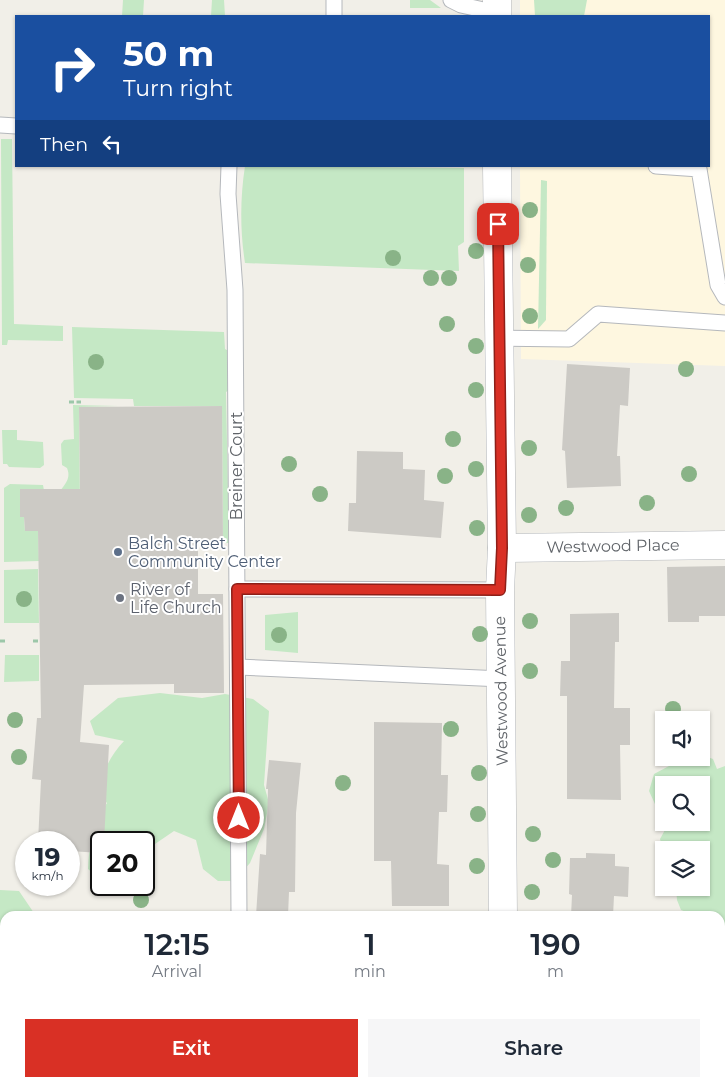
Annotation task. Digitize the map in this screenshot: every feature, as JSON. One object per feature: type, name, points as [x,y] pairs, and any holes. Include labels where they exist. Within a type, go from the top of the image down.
[{"type":"street","name":"Westwood Avenue","points":[[497,167],[502,548],[500,590],[503,911]]},
{"type":"street","name":"Westwood Place","points":[[502,548],[725,545]]},
{"type":"lane","points":[[334,0],[334,15]]},
{"type":"lane","points":[[451,0],[461,5],[497,10]]},
{"type":"lane","points":[[0,125],[15,126]]},
{"type":"lane","name":"Breiner Court","points":[[229,167],[228,194],[235,290],[239,911]]},
{"type":"lane","points":[[670,167],[699,169],[718,285],[725,297]]},
{"type":"lane","points":[[499,338],[569,340],[598,314],[725,323]]},
{"type":"lane","points":[[237,589],[500,590]]},
{"type":"lane","points":[[238,667],[502,679]]},
{"type":"path","points":[[69,402],[81,402]]},
{"type":"path","points":[[0,641],[7,641]]},
{"type":"path","points":[[33,641],[39,641]]},
{"type":"shaded area","points":[[520,0],[725,0],[725,366],[521,359],[520,167],[710,167],[710,15],[520,15]]},
{"type":"green space","points":[[123,0],[144,0],[143,15],[122,15]]},
{"type":"green space","points":[[212,0],[224,0],[225,15],[211,15]]},
{"type":"green space","points":[[410,0],[430,0],[441,8],[410,8]]},
{"type":"green space","points":[[534,0],[587,0],[584,15],[535,15]]},
{"type":"green space","points":[[1,139],[12,139],[14,324],[63,326],[63,341],[8,340],[7,345],[2,345]]},
{"type":"green space","points":[[245,167],[464,168],[464,242],[458,246],[459,271],[245,263],[242,239],[242,190]]},
{"type":"green space","points":[[541,180],[547,181],[546,320],[538,329]]},
{"type":"green space","points":[[72,327],[224,332],[225,349],[232,353],[229,390],[226,392],[229,543],[223,543],[222,406],[134,406],[133,399],[74,398]]},
{"type":"green space","points":[[73,405],[118,406],[79,407],[80,507],[58,495],[68,476],[67,468],[62,465],[61,444],[64,440],[74,439]]},
{"type":"green space","points":[[2,430],[17,430],[17,440],[43,442],[44,465],[40,468],[9,467],[7,464],[3,464]]},
{"type":"green space","points":[[10,484],[43,485],[47,507],[38,507],[38,489],[20,489],[20,516],[24,517],[25,531],[38,531],[39,561],[4,562],[4,488]]},
{"type":"green space","points":[[38,569],[39,623],[4,623],[4,570]]},
{"type":"green space","points":[[298,612],[298,653],[265,650],[265,615]]},
{"type":"green space","points":[[5,655],[39,655],[39,681],[4,682]]},
{"type":"green space","points":[[160,693],[202,698],[225,694],[253,699],[269,711],[264,785],[269,803],[264,829],[250,863],[234,881],[218,881],[203,869],[196,840],[174,831],[155,844],[155,831],[94,831],[98,818],[107,803],[100,796],[104,773],[114,753],[124,741],[95,735],[90,721],[118,698]]},
{"type":"green space","points":[[710,758],[713,759],[717,769],[725,766],[725,911],[684,911],[681,910],[677,900],[677,896],[710,896],[710,841],[661,841],[660,839],[664,831],[710,831],[710,776],[655,776],[655,804],[649,791],[654,774],[669,766],[710,766]]},
{"type":"green space","points":[[90,847],[90,871],[88,869]]},
{"type":"green space","points":[[0,890],[15,891],[15,896],[22,896],[33,911],[0,911]]},
{"type":"building","points":[[567,364],[630,368],[628,406],[620,405],[617,456],[620,456],[621,486],[567,488],[565,451],[562,450]]},
{"type":"building","name":"Balch Street Community Center","points":[[222,406],[223,543],[198,543],[198,594],[223,594],[224,693],[174,693],[174,684],[84,685],[80,742],[109,745],[105,831],[90,831],[90,852],[80,852],[80,831],[39,831],[41,780],[32,779],[37,718],[41,718],[38,531],[25,531],[24,517],[20,517],[20,489],[80,489],[79,407]]},
{"type":"building","points":[[357,451],[403,452],[403,469],[425,470],[424,500],[444,502],[441,538],[348,531],[349,503],[356,503]]},
{"type":"building","points":[[725,566],[725,616],[699,616],[699,622],[668,622],[667,567]]},
{"type":"building","points":[[619,613],[619,642],[615,642],[614,708],[630,708],[630,745],[620,745],[621,800],[567,799],[567,696],[560,696],[561,661],[570,661],[570,614]]},
{"type":"building","points":[[374,722],[442,723],[441,775],[448,775],[447,812],[439,812],[437,864],[449,865],[449,906],[392,906],[391,861],[374,861]]},
{"type":"building","points":[[269,760],[301,763],[296,813],[295,892],[289,892],[288,911],[256,911],[260,854],[266,855],[268,789],[266,789]]},
{"type":"building","points":[[586,853],[615,854],[615,866],[629,867],[628,897],[614,896],[613,911],[571,911],[572,895],[569,894],[570,858],[586,858]]},
{"type":"place","name":"Balch Street Community Center","points":[[118,552]]},
{"type":"place","name":"River of Life Church","points":[[120,598]]},
{"type":"route","points":[[239,818],[237,589],[500,590],[502,548],[498,224]]}]
